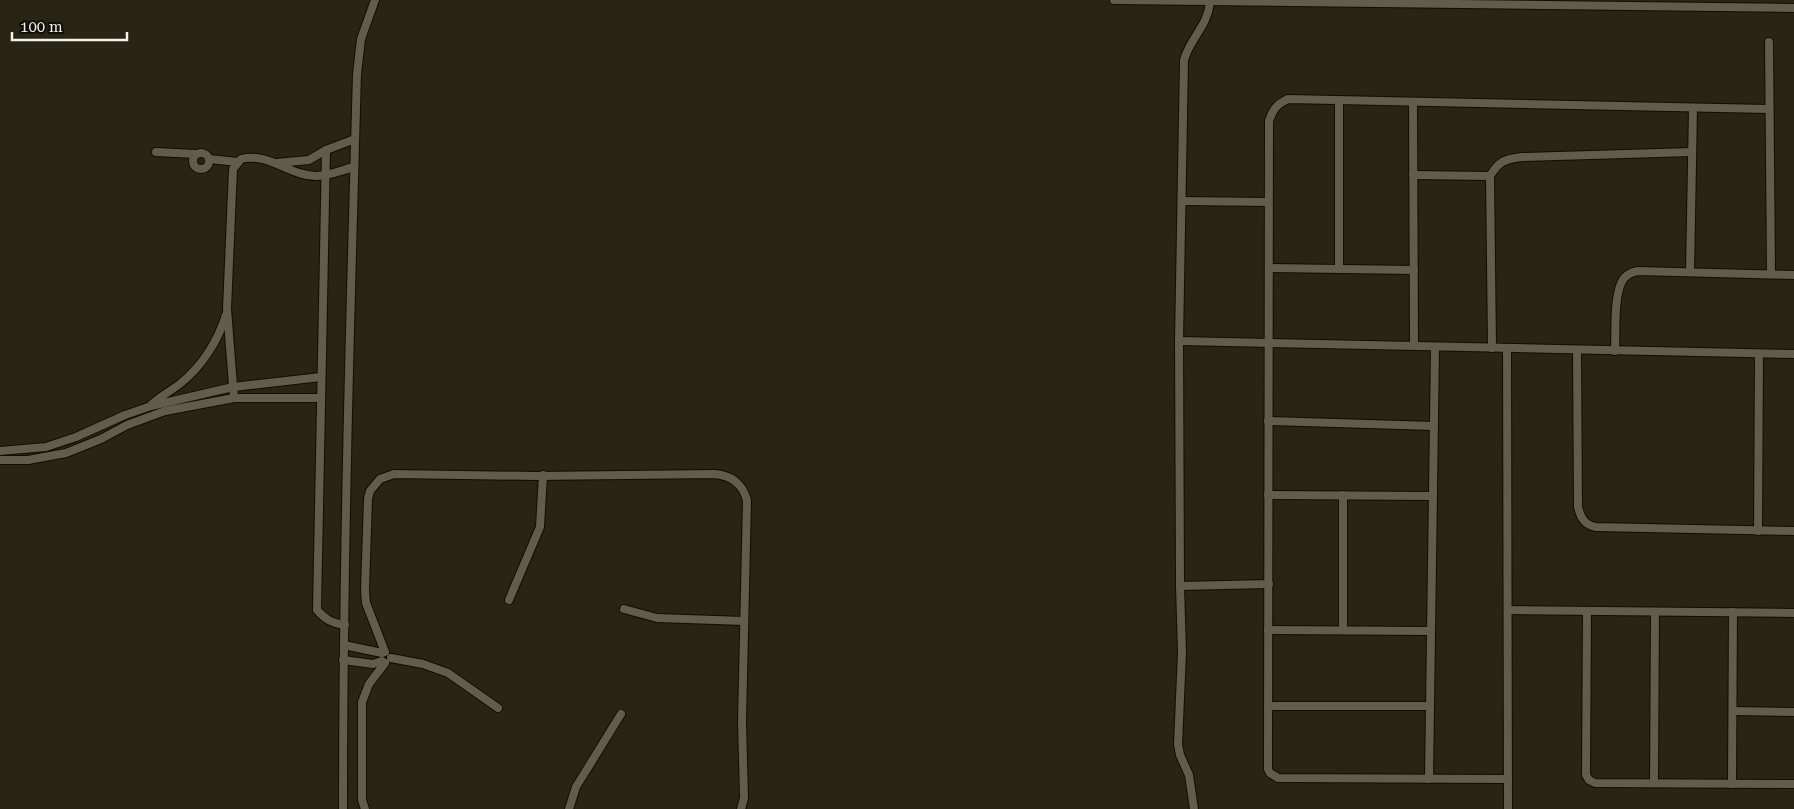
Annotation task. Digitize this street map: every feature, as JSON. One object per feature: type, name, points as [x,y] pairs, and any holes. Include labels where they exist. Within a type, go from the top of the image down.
[{"type":"street","points":[[343,809],[343,660],[347,453],[358,56],[366,22],[375,0]]},
{"type":"street","points":[[1114,0],[1794,8]]},
{"type":"street","points":[[1194,809],[1189,775],[1180,755],[1178,744],[1182,652],[1179,341],[1184,60],[1188,50],[1206,22],[1210,2]]},
{"type":"street","points":[[1769,42],[1768,109],[1771,274]]},
{"type":"street","points":[[1508,779],[1278,778],[1268,769],[1268,202],[1269,121],[1272,111],[1288,99],[1768,109]]},
{"type":"street","points":[[1339,269],[1340,101]]},
{"type":"street","points":[[1413,102],[1414,346]]},
{"type":"street","points":[[1690,272],[1693,108]]},
{"type":"street","points":[[276,163],[309,160],[326,150],[355,139]]},
{"type":"street","points":[[326,150],[317,610],[325,619],[345,625]]},
{"type":"street","points":[[156,152],[196,154],[199,152],[205,154],[209,159],[238,162]]},
{"type":"street","points":[[1492,348],[1490,176],[1497,165],[1508,159],[1522,157],[1692,152]]},
{"type":"street","points":[[196,154],[192,159],[192,163],[200,169],[206,168],[209,159]]},
{"type":"street","points":[[234,398],[227,309],[232,174],[238,162],[242,159],[253,157],[316,176],[354,167]]},
{"type":"street","points":[[1413,175],[1490,176]]},
{"type":"street","points":[[1182,201],[1268,202]]},
{"type":"street","points":[[1269,268],[1414,270]]},
{"type":"street","points":[[1615,351],[1618,294],[1625,277],[1631,273],[1638,271],[1794,275]]},
{"type":"street","points":[[151,406],[161,396],[182,382],[200,364],[217,338],[227,309]]},
{"type":"street","points":[[1179,341],[1794,354]]},
{"type":"street","points":[[1429,779],[1435,347]]},
{"type":"street","points":[[1507,348],[1508,809]]},
{"type":"street","points":[[1577,350],[1578,508],[1584,522],[1596,527],[1794,531]]},
{"type":"street","points":[[1758,531],[1759,354]]},
{"type":"street","points":[[0,451],[46,447],[76,437],[125,415],[151,406],[232,387],[321,377]]},
{"type":"street","points":[[0,460],[28,460],[66,454],[127,425],[165,411],[234,398],[321,398]]},
{"type":"street","points":[[1268,421],[1434,426]]},
{"type":"street","points":[[385,657],[366,603],[365,590],[368,499],[374,485],[380,479],[394,474],[543,476],[714,474],[732,478],[739,483],[747,500],[742,722],[744,798],[741,809]]},
{"type":"street","points":[[509,600],[540,527],[543,476]]},
{"type":"street","points":[[1268,495],[1433,496]]},
{"type":"street","points":[[1343,495],[1343,630]]},
{"type":"street","points":[[1180,586],[1269,584]]},
{"type":"street","points":[[624,609],[657,618],[744,621]]},
{"type":"street","points":[[1508,610],[1794,613]]},
{"type":"street","points":[[1587,611],[1586,775],[1589,780],[1595,783],[1794,784]]},
{"type":"street","points":[[1654,783],[1655,612]]},
{"type":"street","points":[[1732,784],[1733,612]]},
{"type":"street","points":[[1268,630],[1431,631]]},
{"type":"street","points":[[344,644],[385,657],[423,664],[448,673],[498,708]]},
{"type":"street","points":[[343,660],[373,664],[385,657]]},
{"type":"street","points":[[365,809],[362,800],[362,702],[369,684],[385,657]]},
{"type":"street","points":[[1268,706],[1430,706]]},
{"type":"street","points":[[1733,711],[1794,712]]},
{"type":"street","points":[[569,809],[576,787],[621,714]]}]
